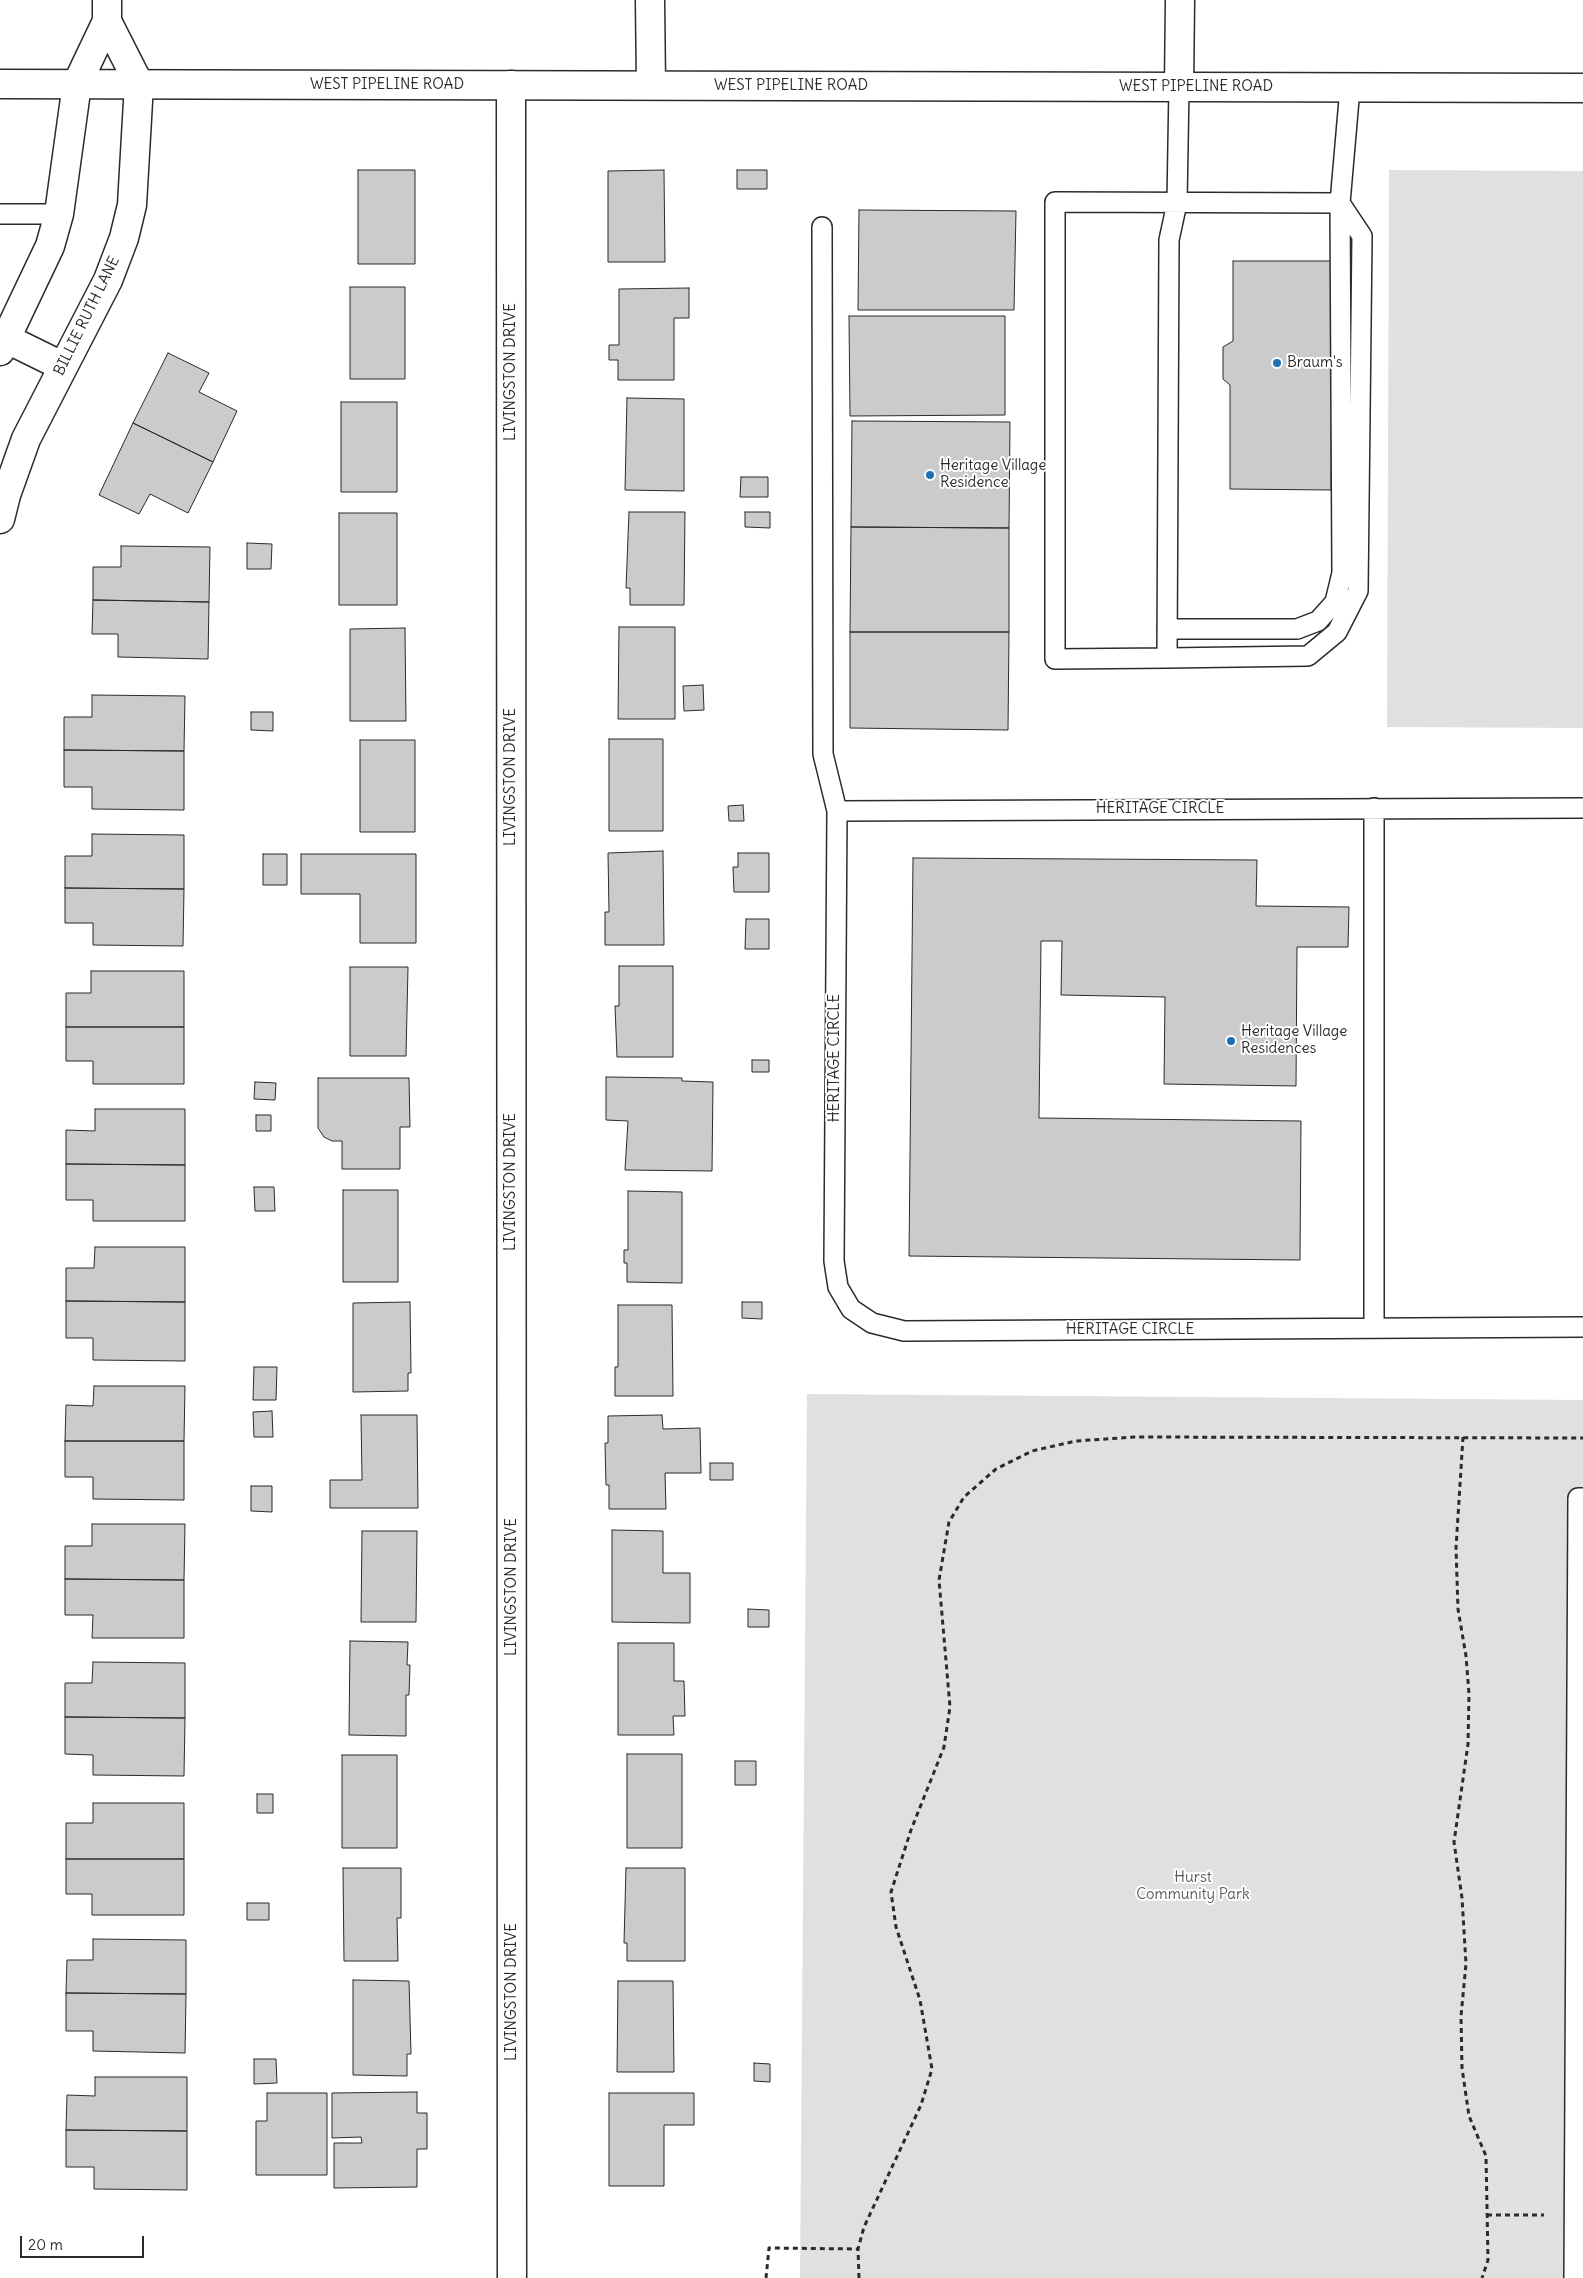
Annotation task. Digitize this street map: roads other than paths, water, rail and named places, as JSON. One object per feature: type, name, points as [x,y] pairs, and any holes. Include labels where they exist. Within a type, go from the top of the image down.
[{"type":"street","points":[[650,0],[651,86]]},
{"type":"street","points":[[1179,87],[1180,0]]},
{"type":"street","points":[[62,366],[2,343],[50,246],[59,214],[77,84],[107,10]]},
{"type":"street","points":[[107,10],[139,84]]},
{"type":"street","name":"WEST PIPELINE ROAD","points":[[0,84],[1583,88]]},
{"type":"street","name":"BILLIE RUTH LANE","points":[[0,519],[6,494],[26,439],[108,280],[124,238],[132,205],[139,84]]},
{"type":"street","name":"LIVINGSTON DRIVE","points":[[511,86],[512,2278]]},
{"type":"lane","points":[[1167,658],[1169,240],[1177,203],[1179,87]]},
{"type":"lane","points":[[1167,629],[1297,629],[1318,621],[1335,602],[1342,573],[1340,203],[1350,88]]},
{"type":"lane","points":[[1055,202],[1340,203],[1362,236],[1358,591],[1337,632],[1308,656],[1055,659],[1055,202]]},
{"type":"lane","points":[[0,214],[59,214]]},
{"type":"lane","points":[[822,227],[823,754],[837,811]]},
{"type":"lane","points":[[1374,808],[1374,1328]]},
{"type":"lane","name":"HERITAGE CIRCLE","points":[[1583,808],[837,811],[834,1260],[838,1287],[851,1309],[872,1323],[904,1331],[1583,1326]]},
{"type":"lane","points":[[1574,2278],[1578,1498],[1583,1498]]},
{"type":"place","name":"Braum's","points":[[1277,363]]},
{"type":"place","name":"Heritage Village Residence","points":[[930,475]]},
{"type":"place","name":"Heritage Village Residences","points":[[1231,1041]]},
{"type":"park label","name":"Hurst Community Park","points":[[1193,1886]]}]
